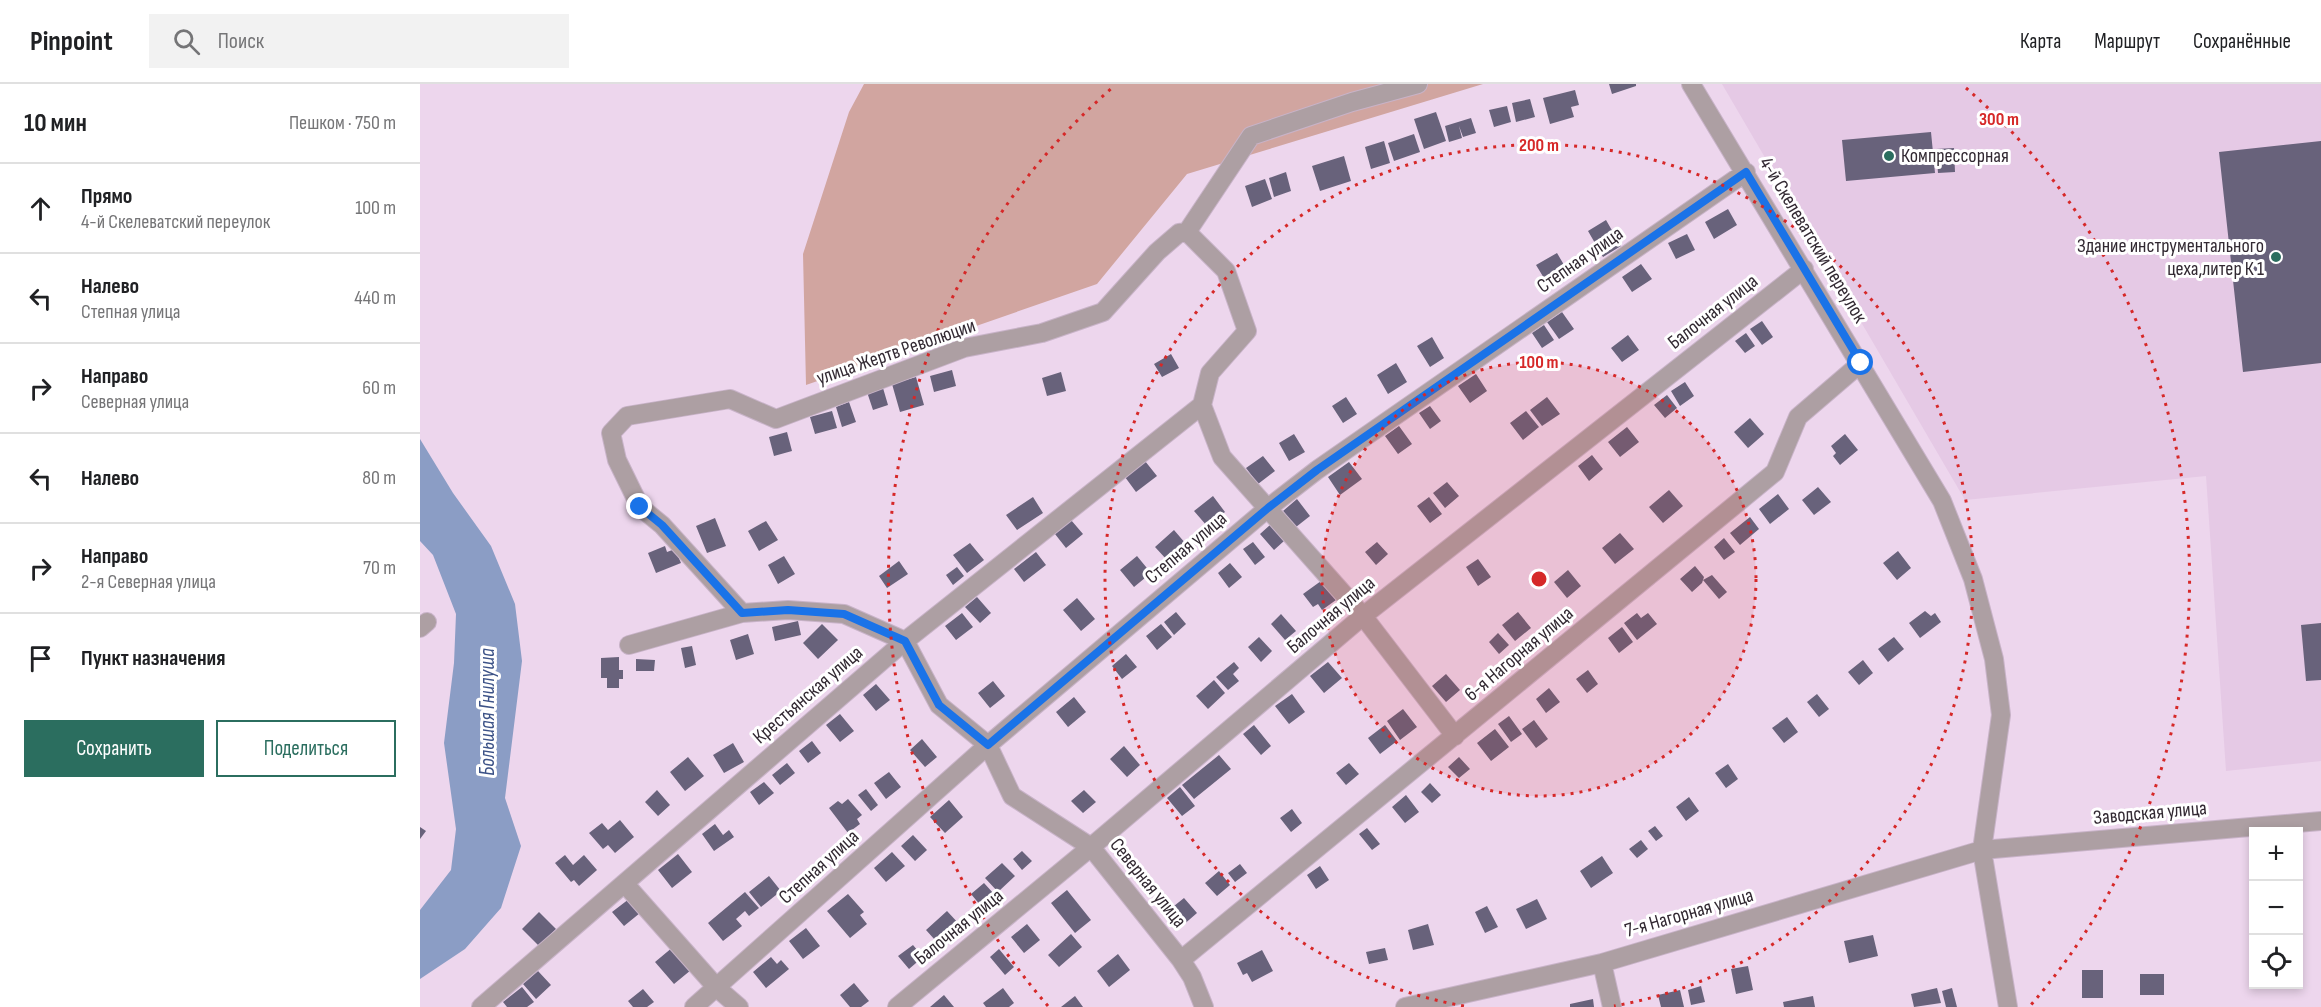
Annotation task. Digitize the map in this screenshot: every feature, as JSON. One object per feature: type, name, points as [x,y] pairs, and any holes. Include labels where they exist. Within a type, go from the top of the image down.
[{"type":"street","points":[[1418,84],[1352,102],[1251,136],[1186,232],[1226,270],[1247,331],[1210,373],[1202,405],[1222,456],[1363,616],[1455,736]]},
{"type":"street","name":"4-й Скелеватский переулок","points":[[1691,84],[1942,501],[1973,579],[1994,659],[2001,715],[1982,850],[2008,1007]]},
{"type":"street","name":"Степная улица","points":[[694,1007],[988,745],[1268,508],[1317,470],[1746,172]]},
{"type":"street","name":"улица Жертв Революции","points":[[742,613],[662,525],[640,507],[617,460],[611,433],[627,416],[730,399],[776,419],[964,348],[1042,333],[1103,312],[1157,252],[1179,233],[1186,232]]},
{"type":"street","name":"Балочная улица","points":[[897,1007],[1091,847],[1363,616],[1804,269]]},
{"type":"street","name":"6-я Нагорная улица","points":[[1181,960],[1774,472],[1798,417],[1861,363]]},
{"type":"street","name":"Крестьянская улица","points":[[481,1007],[905,641],[1202,405]]},
{"type":"street","points":[[629,645],[742,613],[788,610],[844,614],[905,641]]},
{"type":"street","name":"Северная улица","points":[[905,641],[939,705],[988,745],[1012,796],[1091,847],[1181,960],[1192,977],[1204,1007]]},
{"type":"street","name":"Заводская улица","points":[[1982,850],[2321,821]]},
{"type":"street","name":"7-я Нагорная улица","points":[[1405,1007],[1602,963],[1982,850]]},
{"type":"street","points":[[625,884],[717,988],[739,1007]]},
{"type":"street","points":[[1602,963],[1612,1007]]},
{"type":"shaded area","points":[[864,84],[1483,84],[1187,174],[1097,284],[806,385],[803,254],[849,112]]},
{"type":"shaded area","points":[[1722,84],[2321,84],[2321,761],[2226,771],[2206,476],[1965,500]]},
{"type":"water","name":"Большая Гнилуша","points":[[420,439],[453,493],[491,546],[515,604],[522,661],[505,798],[521,846],[501,908],[465,949],[420,979],[420,910],[451,870],[456,829],[444,743],[454,663],[456,614],[433,555],[420,541]]},
{"type":"building","points":[[1609,84],[1636,84],[1636,86],[1612,94]]},
{"type":"building","points":[[1575,90],[1579,105],[1571,107],[1574,117],[1550,124],[1543,98]]},
{"type":"building","points":[[1530,99],[1535,117],[1516,122],[1512,103]]},
{"type":"building","points":[[1507,106],[1511,122],[1494,127],[1489,110]]},
{"type":"building","points":[[1436,112],[1446,141],[1424,149],[1414,119]]},
{"type":"building","points":[[1471,118],[1476,133],[1463,137],[1459,126],[1462,138],[1449,142],[1445,126]]},
{"type":"building","name":"Компрессорная","points":[[1931,132],[1935,173],[1846,181],[1842,140]]},
{"type":"building","points":[[1414,134],[1420,152],[1394,161],[1388,143]]},
{"type":"building","points":[[1384,141],[1390,163],[1371,169],[1365,147]]},
{"type":"building","name":"Здание инструментального цеха,литер К 1","points":[[2321,141],[2321,363],[2243,372],[2219,152]]},
{"type":"building","points":[[1954,148],[1955,172],[1938,173],[1936,149]]},
{"type":"building","points":[[1344,156],[1351,181],[1320,191],[1312,166]]},
{"type":"building","points":[[1286,172],[1291,191],[1274,197],[1269,178]]},
{"type":"building","points":[[1265,179],[1272,199],[1252,207],[1245,186]]},
{"type":"building","points":[[1728,209],[1737,225],[1714,239],[1705,222]]},
{"type":"building","points":[[1606,220],[1621,246],[1603,257],[1588,231]]},
{"type":"building","points":[[1687,234],[1695,250],[1676,259],[1668,243]]},
{"type":"building","points":[[1557,253],[1567,270],[1547,283],[1536,265]]},
{"type":"building","points":[[1641,264],[1652,279],[1632,292],[1622,277]]},
{"type":"building","points":[[1562,312],[1574,329],[1559,339],[1547,322]]},
{"type":"building","points":[[1762,321],[1773,337],[1762,345],[1750,329]]},
{"type":"building","points":[[1544,325],[1554,340],[1542,348],[1532,333]]},
{"type":"building","points":[[1746,333],[1755,346],[1745,353],[1735,341]]},
{"type":"building","points":[[1628,335],[1639,350],[1622,362],[1611,348]]},
{"type":"building","points":[[1432,337],[1444,358],[1430,367],[1417,346]]},
{"type":"building","points":[[1171,354],[1179,368],[1162,377],[1154,364]]},
{"type":"building","points":[[1396,363],[1407,382],[1388,394],[1377,375]]},
{"type":"building","points":[[952,370],[956,386],[934,392],[930,376]]},
{"type":"building","points":[[1061,372],[1066,391],[1047,396],[1042,378]]},
{"type":"building","points":[[1476,374],[1487,391],[1470,403],[1458,386]]},
{"type":"building","points":[[916,377],[924,405],[900,412],[892,384]]},
{"type":"building","points":[[1685,382],[1694,396],[1680,406],[1671,391]]},
{"type":"building","points":[[883,388],[888,405],[873,410],[867,392]]},
{"type":"building","points":[[1667,395],[1677,408],[1665,418],[1654,405]]},
{"type":"building","points":[[1346,397],[1357,414],[1343,423],[1332,406]]},
{"type":"building","points":[[1547,397],[1560,414],[1542,426],[1530,410]]},
{"type":"building","points":[[849,402],[856,422],[842,427],[836,407]]},
{"type":"building","points":[[1430,406],[1441,421],[1430,429],[1419,413]]},
{"type":"building","points":[[832,411],[837,428],[815,434],[810,417]]},
{"type":"building","points":[[1526,411],[1539,427],[1523,440],[1510,423]]},
{"type":"building","points":[[1750,418],[1764,434],[1748,448],[1734,432]]},
{"type":"building","points":[[1399,426],[1412,444],[1398,454],[1385,436]]},
{"type":"building","points":[[1627,427],[1639,442],[1620,457],[1608,442]]},
{"type":"building","points":[[787,432],[792,451],[774,456],[769,437]]},
{"type":"building","points":[[1294,434],[1305,452],[1289,461],[1279,443]]},
{"type":"building","points":[[1845,434],[1858,450],[1840,465],[1833,456],[1836,453],[1831,446]]},
{"type":"building","points":[[1592,455],[1603,469],[1589,481],[1578,466]]},
{"type":"building","points":[[1263,456],[1275,471],[1258,484],[1246,468]]},
{"type":"building","points":[[1145,461],[1157,476],[1136,492],[1125,477]]},
{"type":"building","points":[[1349,462],[1362,479],[1340,495],[1328,477]]},
{"type":"building","points":[[1447,482],[1459,496],[1445,508],[1433,493]]},
{"type":"building","points":[[1818,487],[1831,502],[1814,515],[1802,500]]},
{"type":"building","points":[[1669,490],[1683,506],[1663,523],[1649,507]]},
{"type":"building","points":[[1778,494],[1789,509],[1770,524],[1759,509]]},
{"type":"building","points":[[1213,496],[1225,512],[1207,526],[1194,511]]},
{"type":"building","points":[[1033,497],[1043,513],[1017,530],[1006,515]]},
{"type":"building","points":[[1429,497],[1442,514],[1430,523],[1417,506]]},
{"type":"building","points":[[1297,499],[1310,516],[1296,527],[1283,511]]},
{"type":"building","points":[[1750,517],[1759,529],[1740,545],[1730,533]]},
{"type":"building","points":[[715,518],[726,546],[707,553],[696,526]]},
{"type":"building","points":[[1071,520],[1083,534],[1066,548],[1055,534]]},
{"type":"building","points":[[766,521],[778,540],[759,551],[748,531]]},
{"type":"building","points":[[1270,525],[1284,541],[1274,550],[1260,534]]},
{"type":"building","points":[[1174,530],[1186,544],[1167,560],[1155,547]]},
{"type":"building","points":[[1620,533],[1634,549],[1615,564],[1602,548]]},
{"type":"building","points":[[1724,538],[1735,552],[1724,560],[1714,547]]},
{"type":"building","points":[[1253,542],[1265,557],[1255,565],[1243,549]]},
{"type":"building","points":[[1377,542],[1388,554],[1376,565],[1365,552]]},
{"type":"building","points":[[970,543],[984,560],[967,573],[953,555]]},
{"type":"building","points":[[665,546],[667,552],[675,549],[681,563],[656,573],[648,553]]},
{"type":"building","points":[[1898,551],[1911,568],[1897,580],[1883,563]]},
{"type":"building","points":[[1036,552],[1046,565],[1024,582],[1014,569]]},
{"type":"building","points":[[784,556],[795,574],[778,584],[768,565]]},
{"type":"building","points":[[1137,556],[1151,573],[1134,587],[1120,570]]},
{"type":"building","points":[[1478,559],[1491,577],[1478,586],[1466,567]]},
{"type":"building","points":[[899,561],[908,574],[887,588],[879,576]]},
{"type":"building","points":[[1230,563],[1242,577],[1229,588],[1218,573]]},
{"type":"building","points":[[1695,566],[1704,577],[1702,583],[1692,592],[1680,579]]},
{"type":"building","points":[[957,567],[964,576],[953,585],[946,575]]},
{"type":"building","points":[[1568,570],[1581,586],[1567,598],[1554,582]]},
{"type":"building","points":[[1712,575],[1727,592],[1719,599],[1703,580]]},
{"type":"building","points":[[1321,581],[1336,600],[1322,610],[1318,604],[1313,607],[1303,594]]},
{"type":"building","points":[[977,597],[991,613],[980,623],[965,607]]},
{"type":"building","points":[[1077,598],[1095,619],[1081,631],[1063,610]]},
{"type":"building","points":[[1925,611],[1931,616],[1935,613],[1941,622],[1920,638],[1909,623]]},
{"type":"building","points":[[1176,612],[1186,624],[1174,635],[1164,622]]},
{"type":"building","points":[[1518,612],[1531,628],[1515,641],[1502,625]]},
{"type":"building","points":[[962,613],[973,627],[956,640],[945,626]]},
{"type":"building","points":[[1637,613],[1641,618],[1648,613],[1657,624],[1637,640],[1624,623]]},
{"type":"building","points":[[1281,614],[1296,631],[1285,640],[1271,624]]},
{"type":"building","points":[[798,621],[801,635],[775,641],[772,627]]},
{"type":"building","points":[[2321,623],[2321,680],[2306,681],[2301,625]]},
{"type":"building","points":[[822,624],[838,640],[818,659],[803,643]]},
{"type":"building","points":[[1161,624],[1172,637],[1157,650],[1146,636]]},
{"type":"building","points":[[1622,627],[1633,642],[1619,653],[1608,638]]},
{"type":"building","points":[[1498,633],[1509,645],[1499,654],[1489,642]]},
{"type":"building","points":[[748,634],[754,654],[736,660],[730,640]]},
{"type":"building","points":[[1259,637],[1272,651],[1261,662],[1248,647]]},
{"type":"building","points":[[1894,637],[1904,649],[1888,662],[1878,649]]},
{"type":"building","points":[[692,646],[696,665],[685,668],[681,648]]},
{"type":"building","points":[[1126,654],[1137,667],[1122,679],[1112,666]]},
{"type":"building","points":[[619,657],[619,670],[623,670],[623,679],[619,679],[619,688],[607,688],[607,678],[601,678],[601,658]]},
{"type":"building","points":[[636,659],[655,660],[654,671],[636,671]]},
{"type":"building","points":[[1863,660],[1873,673],[1859,685],[1848,672]]},
{"type":"building","points":[[1234,662],[1239,668],[1233,674],[1239,681],[1228,690],[1216,677]]},
{"type":"building","points":[[1328,662],[1342,678],[1324,693],[1310,676]]},
{"type":"building","points":[[1588,670],[1598,684],[1587,693],[1576,679]]},
{"type":"building","points":[[1446,674],[1460,690],[1446,702],[1432,686]]},
{"type":"building","points":[[1214,680],[1225,693],[1208,709],[1196,696]]},
{"type":"building","points":[[993,681],[1005,696],[990,708],[978,693]]},
{"type":"building","points":[[876,684],[890,700],[876,711],[863,695]]},
{"type":"building","points":[[1549,688],[1560,702],[1546,713],[1536,699]]},
{"type":"building","points":[[1292,694],[1305,712],[1289,724],[1275,706]]},
{"type":"building","points":[[1817,694],[1829,709],[1819,717],[1807,702]]},
{"type":"building","points":[[1074,697],[1086,712],[1068,727],[1056,712]]},
{"type":"building","points":[[1403,709],[1417,727],[1400,740],[1387,721]]},
{"type":"building","points":[[840,714],[854,731],[840,742],[826,725]]},
{"type":"building","points":[[1509,716],[1522,734],[1511,742],[1498,724]]},
{"type":"building","points":[[1787,717],[1798,732],[1784,743],[1772,728]]},
{"type":"building","points":[[1534,720],[1548,739],[1536,748],[1522,729]]},
{"type":"building","points":[[1254,725],[1271,746],[1261,755],[1243,734]]},
{"type":"building","points":[[1385,725],[1397,741],[1380,754],[1368,738]]},
{"type":"building","points":[[1495,729],[1509,747],[1491,761],[1477,743]]},
{"type":"building","points":[[922,739],[937,757],[925,767],[910,750]]},
{"type":"building","points":[[812,741],[821,753],[808,763],[799,751]]},
{"type":"building","points":[[733,743],[744,762],[724,773],[713,755]]},
{"type":"building","points":[[1124,746],[1140,765],[1127,777],[1110,759]]},
{"type":"building","points":[[1219,755],[1231,769],[1194,799],[1182,785]]},
{"type":"building","points":[[688,757],[704,776],[685,791],[670,772]]},
{"type":"building","points":[[1459,757],[1470,769],[1459,778],[1448,767]]},
{"type":"building","points":[[787,763],[795,773],[780,785],[772,775]]},
{"type":"building","points":[[1349,763],[1359,774],[1346,785],[1336,773]]},
{"type":"building","points":[[1728,764],[1738,779],[1726,788],[1715,773]]},
{"type":"building","points":[[889,772],[901,787],[886,799],[874,783]]},
{"type":"building","points":[[764,782],[774,793],[759,805],[750,792]]},
{"type":"building","points":[[1430,783],[1441,795],[1432,803],[1421,792]]},
{"type":"building","points":[[1180,787],[1195,806],[1182,816],[1167,798]]},
{"type":"building","points":[[866,789],[878,805],[871,811],[858,795]]},
{"type":"building","points":[[657,790],[670,805],[658,816],[645,802]]},
{"type":"building","points":[[1084,790],[1096,802],[1083,813],[1071,801]]},
{"type":"building","points":[[1406,795],[1419,812],[1405,823],[1392,807]]},
{"type":"building","points":[[1689,797],[1699,811],[1686,821],[1676,807]]},
{"type":"building","points":[[848,799],[862,815],[857,819],[860,824],[848,833],[829,808],[838,801],[842,804]]},
{"type":"building","points":[[949,800],[963,817],[945,833],[930,817]]},
{"type":"building","points":[[1292,809],[1302,823],[1291,832],[1280,818]]},
{"type":"building","points":[[620,820],[634,837],[615,853],[608,845],[603,849],[589,833],[602,823],[608,830]]},
{"type":"building","points":[[715,824],[723,835],[729,830],[734,837],[714,851],[702,834]]},
{"type":"building","points":[[1655,826],[1663,836],[1656,841],[1648,831]]},
{"type":"building","points":[[420,827],[426,831],[420,839]]},
{"type":"building","points":[[1367,828],[1380,844],[1372,850],[1359,834]]},
{"type":"building","points":[[913,835],[927,850],[915,861],[901,846]]},
{"type":"building","points":[[1641,840],[1648,849],[1637,858],[1629,849]]},
{"type":"building","points":[[1022,851],[1032,861],[1022,870],[1013,859]]},
{"type":"building","points":[[892,852],[905,866],[886,882],[874,868]]},
{"type":"building","points":[[678,854],[692,872],[672,888],[658,870]]},
{"type":"building","points":[[565,855],[573,865],[584,855],[597,870],[579,886],[574,880],[571,882],[555,863]]},
{"type":"building","points":[[1602,856],[1613,873],[1591,888],[1580,871]]},
{"type":"building","points":[[1002,863],[1015,876],[998,892],[985,878]]},
{"type":"building","points":[[1240,864],[1247,873],[1235,882],[1228,873]]},
{"type":"building","points":[[1320,866],[1329,880],[1316,889],[1307,875]]},
{"type":"building","points":[[1219,871],[1230,885],[1217,896],[1205,883]]},
{"type":"building","points":[[769,876],[781,891],[761,907],[749,892]]},
{"type":"building","points":[[984,883],[994,894],[981,906],[971,894]]},
{"type":"building","points":[[1067,890],[1091,920],[1075,933],[1051,903]]},
{"type":"building","points":[[745,892],[759,908],[749,916],[745,911],[736,919],[742,926],[723,941],[708,923]]},
{"type":"building","points":[[848,894],[864,912],[860,915],[867,924],[850,938],[827,911]]},
{"type":"building","points":[[1184,898],[1197,913],[1182,926],[1169,910]]},
{"type":"building","points":[[629,899],[640,913],[624,926],[612,912]]},
{"type":"building","points":[[1537,899],[1547,919],[1526,929],[1516,909]]},
{"type":"building","points":[[1487,906],[1498,927],[1485,933],[1475,912]]},
{"type":"building","points":[[947,911],[960,925],[943,940],[940,936],[935,940],[926,930]]},
{"type":"building","points":[[539,912],[556,929],[539,946],[522,929]]},
{"type":"building","points":[[1027,924],[1040,940],[1024,953],[1011,937]]},
{"type":"building","points":[[1428,924],[1434,945],[1413,950],[1408,930]]},
{"type":"building","points":[[806,928],[820,946],[803,959],[789,941]]},
{"type":"building","points":[[1071,934],[1082,947],[1059,967],[1048,955]]},
{"type":"building","points":[[1873,935],[1878,956],[1849,963],[1844,941]]},
{"type":"building","points":[[913,945],[923,957],[909,969],[898,956]]},
{"type":"building","points":[[673,947],[691,970],[674,984],[655,962]]},
{"type":"building","points":[[1385,948],[1388,960],[1369,964],[1366,952]]},
{"type":"building","points":[[999,949],[1014,967],[1005,975],[990,957]]},
{"type":"building","points":[[1262,950],[1273,971],[1252,982],[1247,973],[1243,975],[1237,963]]},
{"type":"building","points":[[1118,954],[1130,970],[1109,987],[1097,971]]},
{"type":"building","points":[[771,957],[777,964],[781,960],[789,969],[766,988],[753,972]]},
{"type":"building","points":[[1748,966],[1753,990],[1736,994],[1731,969]]},
{"type":"building","points":[[2082,970],[2103,970],[2103,998],[2082,998]]},
{"type":"building","points":[[538,971],[551,985],[536,999],[523,984]]},
{"type":"building","points":[[2140,974],[2164,974],[2164,995],[2140,995]]},
{"type":"building","points":[[854,983],[869,1001],[861,1007],[850,1007],[840,995]]},
{"type":"building","points":[[1701,986],[1705,1002],[1691,1005],[1688,990]]},
{"type":"building","points":[[522,987],[534,1002],[527,1007],[507,1007],[503,1002]]},
{"type":"building","points":[[1003,988],[1014,1003],[1009,1007],[986,1007],[983,1003]]},
{"type":"building","points":[[1937,988],[1941,1003],[1914,1007],[1911,994]]},
{"type":"building","points":[[1952,988],[1957,1007],[1946,1007],[1942,991]]},
{"type":"building","points":[[643,989],[654,1002],[647,1007],[633,1007],[628,1001]]},
{"type":"building","points":[[1680,990],[1684,1007],[1661,1007],[1658,995]]},
{"type":"building","points":[[944,995],[954,1007],[930,1007]]},
{"type":"building","points":[[1075,996],[1083,1007],[1061,1007]]},
{"type":"building","points":[[1813,996],[1815,1007],[1784,1007],[1783,1002]]},
{"type":"building","points":[[1593,999],[1594,1007],[1570,1007],[1570,1004]]},
{"type":"place","name":"Компрессорная","points":[[1889,156]]},
{"type":"place","name":"Здание инструментального цеха,литер К 1","points":[[2276,257]]},
{"type":"route","points":[[640,507],[662,525],[742,613],[788,610],[844,614],[905,641],[939,705],[988,745],[1268,508],[1317,470],[1746,172],[1861,363]]}]
